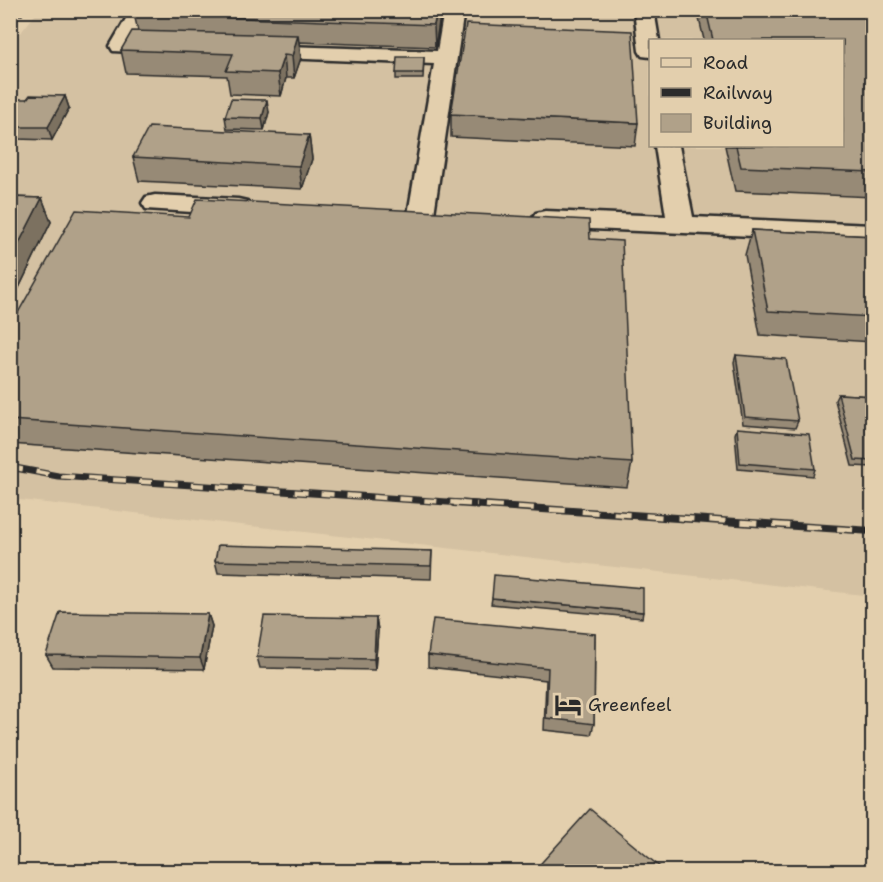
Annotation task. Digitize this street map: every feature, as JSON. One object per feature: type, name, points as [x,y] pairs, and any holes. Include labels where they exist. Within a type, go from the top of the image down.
[{"type":"lane","points":[[141,10],[121,46],[191,49]]},
{"type":"lane","points":[[421,214],[454,10]]},
{"type":"lane","points":[[644,10],[649,39]]},
{"type":"lane","points":[[237,50],[446,58]]},
{"type":"lane","points":[[667,147],[681,225]]},
{"type":"lane","points":[[155,203],[259,208]]},
{"type":"lane","points":[[515,218],[873,233]]},
{"type":"shaded area","points":[[39,10],[872,11],[872,596],[11,499],[10,46]]},
{"type":"building","points":[[137,10],[437,10],[434,25],[134,14]]},
{"type":"building","points":[[706,10],[873,10],[873,172],[741,167],[736,147],[844,147],[844,39],[713,39]]},
{"type":"building","points":[[466,24],[632,31],[638,123],[451,114]]},
{"type":"building","points":[[132,31],[298,35],[292,56],[284,55],[278,73],[226,71],[233,54],[121,50]]},
{"type":"building","points":[[397,57],[424,57],[423,73],[396,73]]},
{"type":"building","points":[[30,95],[65,96],[48,127],[11,127],[14,121],[10,121],[10,108],[16,99],[27,99]]},
{"type":"building","points":[[231,99],[267,100],[262,118],[225,117]]},
{"type":"building","points":[[149,127],[309,135],[299,166],[133,157]]},
{"type":"building","points":[[10,197],[42,198],[10,261]]},
{"type":"building","points":[[197,199],[589,220],[590,239],[622,241],[632,463],[10,420],[10,327],[76,210],[189,217]]},
{"type":"building","points":[[752,230],[873,236],[873,317],[768,311]]},
{"type":"building","points":[[736,355],[786,359],[798,421],[745,417]]},
{"type":"building","points":[[838,394],[873,396],[873,461],[855,460]]},
{"type":"building","points":[[737,428],[809,434],[815,469],[740,463]]},
{"type":"building","points":[[218,545],[432,551],[431,566],[215,561]]},
{"type":"building","points":[[494,575],[643,588],[643,612],[492,598]]},
{"type":"building","points":[[60,612],[208,614],[200,658],[46,655]]},
{"type":"building","points":[[264,616],[376,618],[374,659],[257,657]]},
{"type":"building","name":"Greenfeel","points":[[433,619],[595,634],[594,724],[546,718],[548,668],[428,655]]},
{"type":"building","points":[[590,809],[666,872],[533,872]]},
{"type":"railway","points":[[10,467],[58,476],[477,504]]},
{"type":"railway","points":[[454,503],[872,531]]},
{"type":"place","name":"Greenfeel","points":[[568,705]]}]
